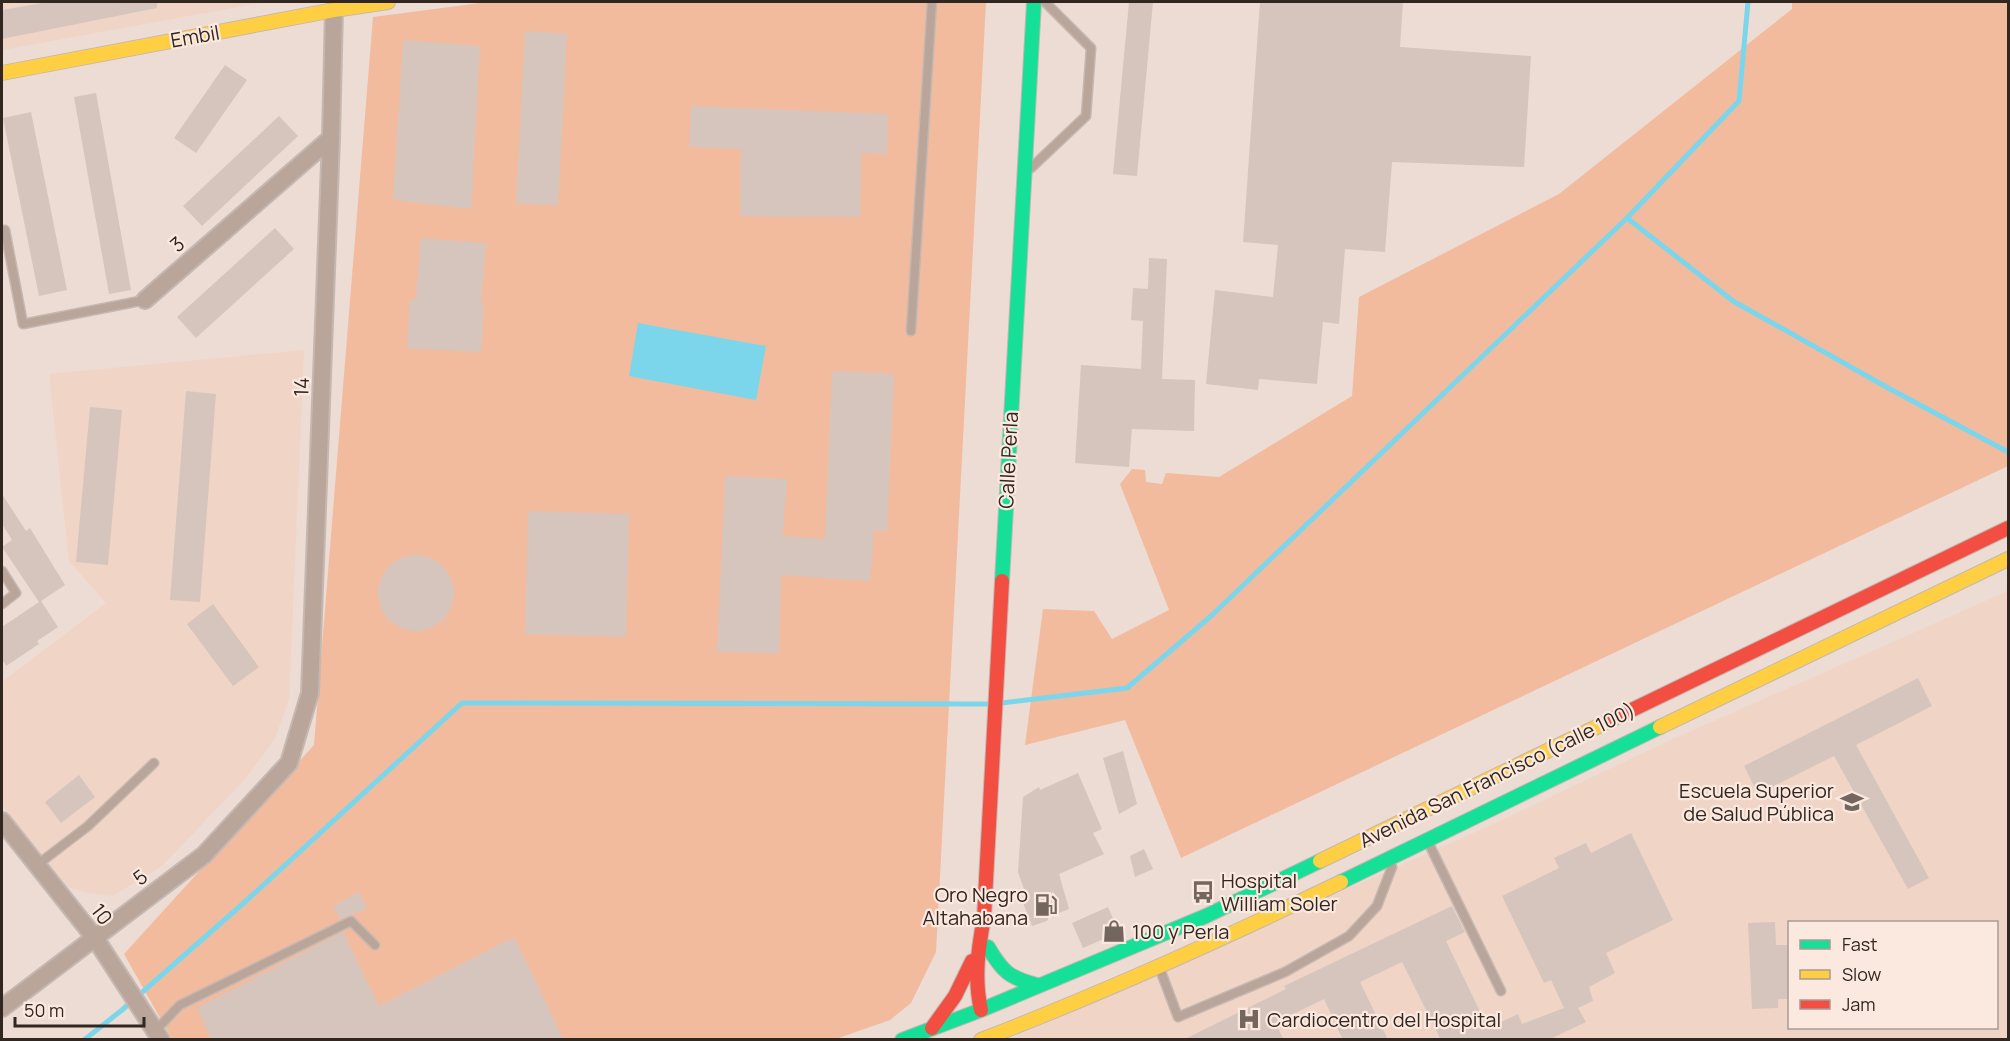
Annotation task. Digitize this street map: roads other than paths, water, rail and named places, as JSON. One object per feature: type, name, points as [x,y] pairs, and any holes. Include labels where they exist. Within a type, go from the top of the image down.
[{"type":"main road","name":"Embil","points":[[2,73],[334,10],[388,2]]},
{"type":"main road","name":"Calle Perla","points":[[983,1039],[981,1010],[976,993],[983,946],[1034,2]]},
{"type":"main road","name":"Avenida San Francisco (calle 100)","points":[[902,1040],[981,1010],[1206,916],[2008,528]]},
{"type":"main road","name":"Avenida San Francisco (calle 100)","points":[[983,1039],[1218,941],[2008,559]]},
{"type":"main road","points":[[930,1029],[949,1009],[983,946],[1007,976],[1037,985]]},
{"type":"street","name":"14","points":[[289,763],[310,693],[334,10]]},
{"type":"street","name":"3","points":[[145,300],[331,138]]},
{"type":"street","name":"5","points":[[2,1008],[204,855],[289,763]]},
{"type":"street","name":"10","points":[[2,821],[95,938],[158,1035]]},
{"type":"lane","points":[[911,331],[932,2]]},
{"type":"lane","points":[[1024,175],[1086,116],[1091,48],[1045,2]]},
{"type":"lane","name":"3","points":[[5,230],[23,324],[145,300]]},
{"type":"lane","points":[[2,571],[16,593],[2,604]]},
{"type":"lane","points":[[37,865],[88,826],[154,763]]},
{"type":"lane","points":[[1427,841],[1501,991]]},
{"type":"lane","points":[[1159,966],[1178,1017],[1285,972],[1349,936],[1377,906],[1397,855]]},
{"type":"lane","points":[[158,1035],[180,1005],[351,921],[375,945]]},
{"type":"water","points":[[638,323],[766,346],[756,400],[629,376]]},
{"type":"waterway","points":[[1002,703],[1127,688],[1211,616],[1627,218],[1739,101],[1748,2]]},
{"type":"waterway","points":[[1627,218],[1733,301],[2008,452]]},
{"type":"waterway","points":[[84,1040],[122,1010],[247,900],[462,703],[990,704]]},
{"type":"place","name":"Escuela Superior de Salud Pública","points":[[1852,802]]},
{"type":"place","name":"Hospital William Soler","points":[[1203,892]]},
{"type":"place","name":"Oro Negro Altahabana","points":[[1046,905]]},
{"type":"place","name":"100 y Perla","points":[[1114,931]]},
{"type":"place","name":"Cardiocentro del Hospital","points":[[1249,1019]]}]
